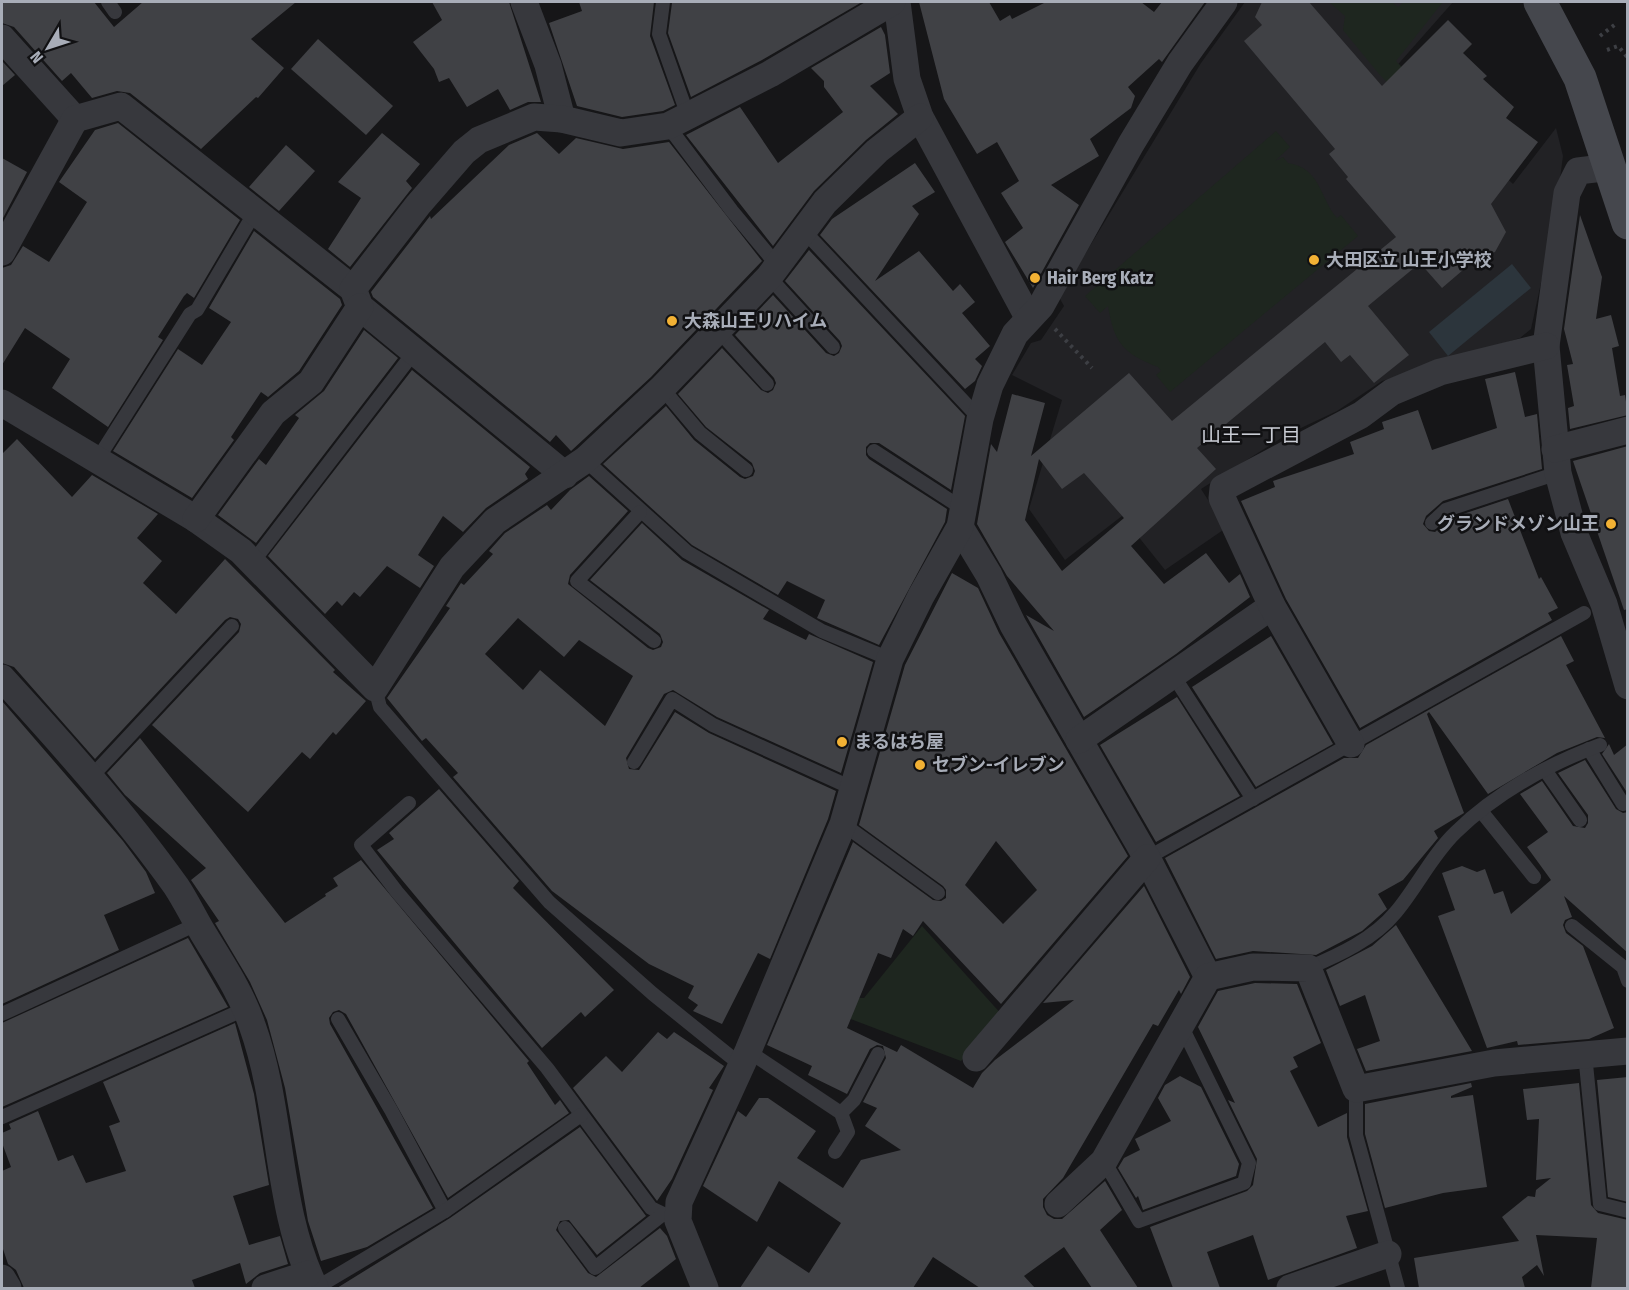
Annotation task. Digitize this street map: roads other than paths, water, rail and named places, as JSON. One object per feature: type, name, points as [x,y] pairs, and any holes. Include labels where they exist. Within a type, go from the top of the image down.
[{"type":"street","points":[[524,2],[549,65],[562,119]]},
{"type":"street","points":[[196,519],[273,413],[311,382],[357,298],[418,205],[464,152],[479,140],[534,117],[562,119],[621,133],[678,121],[767,81],[892,2]]},
{"type":"street","points":[[897,2],[907,79],[920,117],[1028,317]]},
{"type":"street","points":[[706,1288],[671,1217],[745,1058],[843,824],[890,659],[963,519],[980,419],[990,384],[1014,334],[1041,306],[1131,144],[1180,63],[1224,2]]},
{"type":"street","points":[[1540,2],[1580,78],[1619,165],[1628,223]]},
{"type":"street","points":[[2,38],[75,119]]},
{"type":"street","points":[[2,252],[75,119],[121,106],[255,212],[357,298],[415,351],[575,468]]},
{"type":"street","points":[[2,404],[196,519],[241,552],[375,688],[398,645],[452,567],[495,522],[575,468],[662,388],[719,331],[773,271],[805,232],[825,202],[877,151],[920,117]]},
{"type":"street","points":[[1619,165],[1578,171],[1567,193],[1546,346],[1556,461],[1574,533],[1604,604],[1628,686]]},
{"type":"street","points":[[1351,744],[1272,606],[1222,498],[1223,488],[1360,415],[1392,392],[1440,372],[1546,346]]},
{"type":"street","points":[[1556,461],[1628,430]]},
{"type":"street","points":[[963,519],[1079,740],[1147,858],[1208,977]]},
{"type":"street","points":[[1079,740],[1272,606]]},
{"type":"street","points":[[2,678],[92,777],[177,888],[231,979],[252,1024],[272,1097],[286,1202],[313,1284],[265,1288]]},
{"type":"street","points":[[976,1058],[1147,858]]},
{"type":"street","points":[[1058,1204],[1104,1161],[1208,977],[1253,967],[1308,968],[1356,1089],[1494,1063],[1628,1051]]},
{"type":"street","points":[[1290,1288],[1388,1254]]},
{"type":"street","points":[[2,1278],[8,1288]]},
{"type":"lane","points":[[663,2],[659,34],[678,121],[732,212],[773,271],[833,347]]},
{"type":"lane","points":[[97,460],[190,314],[197,310],[255,212]]},
{"type":"lane","points":[[805,232],[980,419]]},
{"type":"lane","points":[[719,331],[767,384]]},
{"type":"lane","points":[[252,563],[415,351]]},
{"type":"lane","points":[[662,388],[700,433],[746,470]]},
{"type":"lane","points":[[874,451],[963,519]]},
{"type":"lane","points":[[1432,523],[1446,510],[1556,461]]},
{"type":"lane","points":[[575,468],[606,476],[640,512],[687,552],[822,632],[890,659]]},
{"type":"lane","points":[[640,512],[577,581],[654,641]]},
{"type":"lane","points":[[1147,858],[1584,613]]},
{"type":"lane","points":[[92,777],[232,626]]},
{"type":"lane","points":[[1173,675],[1253,799]]},
{"type":"lane","points":[[375,688],[380,707],[549,902],[653,994],[745,1058],[841,1113],[848,1132],[835,1152]]},
{"type":"lane","points":[[634,762],[672,699],[713,725],[852,788]]},
{"type":"lane","points":[[1308,968],[1333,958],[1369,936],[1395,914],[1454,833],[1481,811],[1545,770],[1594,747],[1623,804]]},
{"type":"lane","points":[[1545,770],[1580,820]]},
{"type":"lane","points":[[409,803],[361,845],[397,892],[547,1068],[651,1208],[671,1217]]},
{"type":"lane","points":[[1481,811],[1534,877]]},
{"type":"lane","points":[[843,824],[938,893]]},
{"type":"lane","points":[[2,1014],[197,924]]},
{"type":"lane","points":[[1572,926],[1623,967],[1628,981]]},
{"type":"lane","points":[[2,1117],[245,1009]]},
{"type":"lane","points":[[338,1019],[391,1110],[445,1211]]},
{"type":"lane","points":[[1104,1161],[1138,1221],[1244,1184],[1250,1163],[1181,1025]]},
{"type":"lane","points":[[841,1113],[854,1100],[878,1054]]},
{"type":"lane","points":[[1585,1054],[1600,1204],[1628,1211]]},
{"type":"lane","points":[[1356,1089],[1356,1135],[1398,1288]]},
{"type":"lane","points":[[313,1284],[445,1211],[581,1116]]},
{"type":"lane","points":[[565,1228],[595,1268],[671,1217]]},
{"type":"place","name":"大田区立 山王小学校","points":[[1314,260]]},
{"type":"place","name":"Hair Berg Katz","points":[[1035,278]]},
{"type":"place","name":"大森山王リハイム","points":[[672,321]]},
{"type":"place","name":"グランドメゾン山王","points":[[1611,524]]},
{"type":"place","name":"まるはち屋","points":[[842,742]]},
{"type":"place","name":"セブン-イレブン","points":[[920,765]]},
{"type":"district","name":"山王一丁目","points":[[1251,435]]}]
